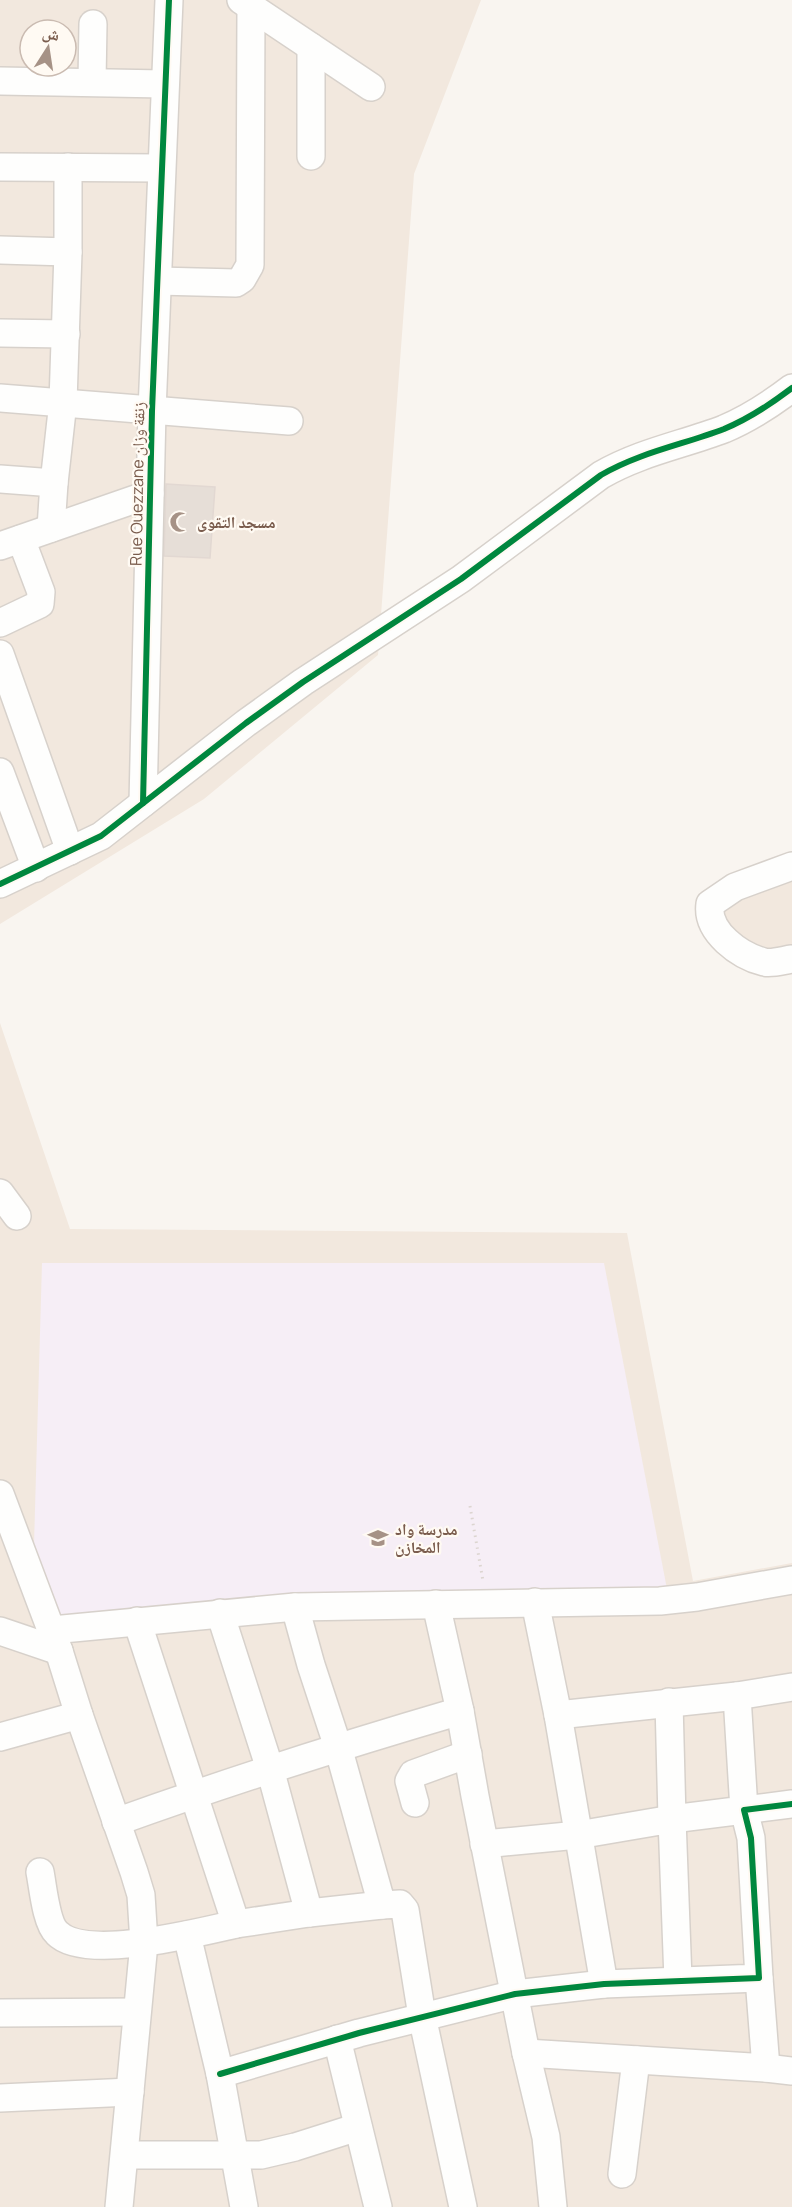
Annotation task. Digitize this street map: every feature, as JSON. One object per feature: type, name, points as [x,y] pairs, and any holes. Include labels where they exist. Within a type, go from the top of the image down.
[{"type":"street","name":"Rue Ouezzane زنقة وزان","points":[[143,802],[152,411],[160,168],[169,0]]},
{"type":"street","points":[[246,4],[371,87]]},
{"type":"street","points":[[158,281],[236,283],[242,279],[250,265],[246,4]]},
{"type":"street","points":[[92,81],[93,24]]},
{"type":"street","points":[[311,47],[311,156]]},
{"type":"street","points":[[0,81],[164,84]]},
{"type":"street","points":[[0,167],[160,168]]},
{"type":"street","points":[[51,528],[63,402],[68,252],[68,167]]},
{"type":"street","points":[[0,250],[68,252]]},
{"type":"street","points":[[0,333],[66,334]]},
{"type":"street","points":[[0,884],[101,836],[246,723],[303,682],[461,579],[602,475],[624,462],[654,450],[724,429],[755,413],[792,388]]},
{"type":"street","points":[[0,398],[152,411],[265,417],[289,421]]},
{"type":"street","points":[[0,479],[54,483]]},
{"type":"street","points":[[0,623],[42,601],[41,592],[11,542],[150,494]]},
{"type":"street","points":[[0,654],[70,851]]},
{"type":"street","points":[[0,772],[36,868]]},
{"type":"street","points":[[792,866],[735,887],[710,904],[709,913],[710,919],[720,934],[743,953],[766,963],[792,959]]},
{"type":"street","points":[[0,1193],[17,1216]]},
{"type":"street","points":[[0,1494],[56,1640],[79,1715],[141,1895],[144,1943],[119,2207]]},
{"type":"street","points":[[0,1631],[56,1640],[137,1621],[220,1613],[295,1607],[660,1601],[697,1597],[792,1580]]},
{"type":"street","points":[[534,1602],[558,1715],[604,1984]]},
{"type":"street","points":[[436,1604],[460,1711],[526,2053],[546,2137],[553,2207]]},
{"type":"street","points":[[295,1607],[382,1905]]},
{"type":"street","points":[[220,1613],[270,1769],[309,1913]]},
{"type":"street","points":[[137,1621],[236,1924]]},
{"type":"street","points":[[558,1715],[737,1696],[792,1687]]},
{"type":"street","points":[[526,2053],[779,2070],[759,1978],[752,1850],[744,1810],[737,1696]]},
{"type":"street","points":[[669,1702],[678,1980]]},
{"type":"street","points":[[116,1822],[270,1769],[460,1711]]},
{"type":"street","points":[[0,1737],[79,1715]]},
{"type":"street","points":[[415,1803],[409,1781],[413,1774],[468,1754]]},
{"type":"street","points":[[484,1844],[578,1835],[672,1819],[792,1804]]},
{"type":"street","points":[[40,1872],[54,1931],[70,1941],[83,1943],[144,1943],[236,1924],[309,1913],[400,1904],[405,1910],[422,2016],[463,2207]]},
{"type":"street","points":[[188,1935],[220,2074],[244,2207]]},
{"type":"street","points":[[220,2074],[337,2039],[515,1994],[604,1984],[759,1978]]},
{"type":"street","points":[[0,2013],[136,2012]]},
{"type":"street","points":[[337,2039],[378,2207]]},
{"type":"street","points":[[622,2174],[636,2060]]},
{"type":"street","points":[[0,2098],[130,2092]]},
{"type":"street","points":[[124,2155],[261,2155],[358,2127]]},
{"type":"path","points":[[470,1506],[488,1604]]},
{"type":"shaded area","points":[[0,0],[481,0],[414,174],[378,655],[204,799],[0,924]]},
{"type":"shaded area","points":[[792,858],[792,954],[727,944],[708,892]]},
{"type":"shaded area","points":[[0,1023],[70,1229],[627,1233],[693,1581],[792,1563],[792,2207],[0,2207]]},
{"type":"shaded area","points":[[42,1263],[604,1263],[667,1589],[58,1615],[34,1545]]},
{"type":"building","points":[[166,484],[215,487],[210,558],[164,556]]},
{"type":"cycle path","points":[[143,803],[152,411],[169,0]]},
{"type":"cycle path","points":[[0,884],[101,836],[246,723],[303,682],[461,579],[601,475],[646,455],[733,425],[759,411],[792,388]]},
{"type":"cycle path","points":[[220,2074],[359,2033],[515,1994],[604,1984],[759,1978],[751,1838],[744,1810],[792,1804]]},
{"type":"place","name":"مسجد التقوى","points":[[180,522]]},
{"type":"place","name":"مدرسة واد المخازن","points":[[378,1538]]}]
